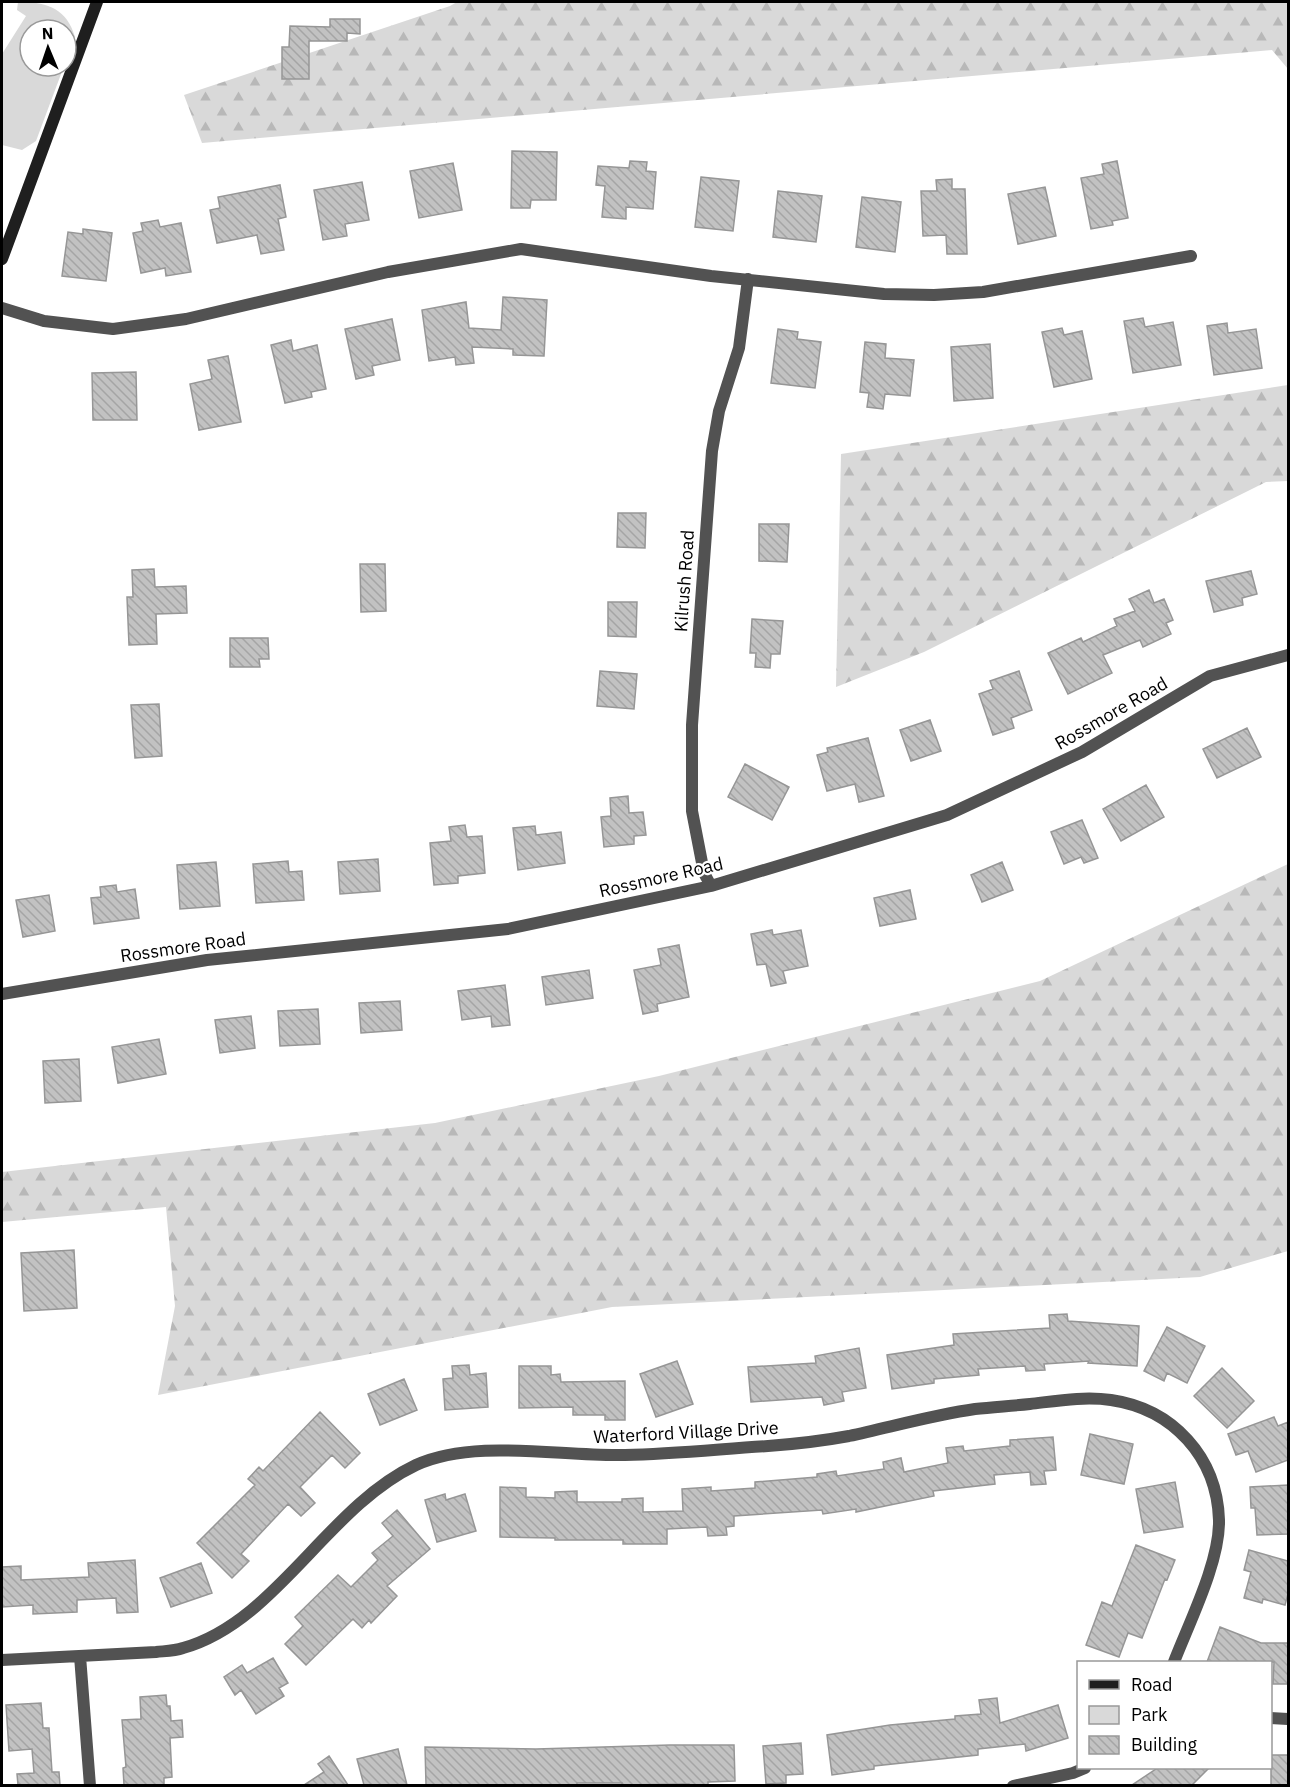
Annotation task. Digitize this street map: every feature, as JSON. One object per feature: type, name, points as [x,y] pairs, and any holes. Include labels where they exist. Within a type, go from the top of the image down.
[{"type":"street","points":[[2,259],[97,2]]},
{"type":"street","points":[[2,308],[44,321],[113,329],[186,319],[388,272],[521,249],[748,279],[884,294],[982,292],[1191,256]]},
{"type":"street","name":"Kilrush Road","points":[[711,886],[704,873],[692,811],[692,725],[712,451],[719,411],[739,348],[748,279]]},
{"type":"street","name":"Rossmore Road","points":[[2,994],[207,960],[508,929],[711,886],[947,815],[1082,752],[1210,676],[1288,654]]},
{"type":"street","name":"Waterford Village Drive","points":[[2,1660],[181,1649],[227,1628],[254,1608],[365,1498],[393,1478],[419,1464],[444,1457],[466,1453],[506,1451],[626,1455],[795,1444],[845,1437],[974,1410],[1077,1399],[1132,1404],[1156,1414],[1178,1428],[1194,1447],[1209,1477],[1215,1494],[1219,1522],[1216,1541],[1210,1569],[1174,1661]]},
{"type":"street","points":[[80,1656],[90,1785]]},
{"type":"street","points":[[1272,1718],[1288,1719]]},
{"type":"street","points":[[1013,1785],[1073,1773],[1081,1769]]},
{"type":"green space","points":[[18,2],[37,3],[54,8],[66,18],[25,18],[26,16],[17,10]]},
{"type":"green space","points":[[457,2],[1288,2],[1288,69],[1272,50],[202,143],[184,95]]},
{"type":"green space","points":[[18,29],[18,78],[60,78],[36,141],[22,150],[2,145],[2,54]]},
{"type":"green space","points":[[1288,385],[1288,481],[1266,482],[924,652],[836,687],[841,454]]},
{"type":"green space","points":[[1288,864],[1288,1251],[1200,1277],[612,1307],[158,1395],[175,1306],[166,1207],[2,1222],[2,1172],[435,1123],[659,1076],[1040,981]]},
{"type":"building","points":[[330,19],[360,19],[360,34],[347,33],[347,41],[309,41],[309,79],[282,79],[282,47],[289,47],[290,26],[330,27]]},
{"type":"building","points":[[512,151],[557,152],[556,200],[531,200],[530,208],[511,208]]},
{"type":"building","points":[[630,161],[647,162],[646,171],[656,172],[653,209],[626,207],[626,219],[602,217],[605,186],[596,185],[598,166],[629,168]]},
{"type":"building","points":[[1117,161],[1128,218],[1112,221],[1113,225],[1091,229],[1081,178],[1104,174],[1102,164]]},
{"type":"building","points":[[453,163],[462,210],[419,218],[410,171]]},
{"type":"building","points":[[701,177],[739,181],[733,231],[695,227]]},
{"type":"building","points":[[952,179],[952,189],[965,189],[967,254],[947,254],[946,235],[923,236],[921,191],[937,191],[936,180]]},
{"type":"building","points":[[362,182],[369,220],[345,224],[347,236],[323,240],[314,190]]},
{"type":"building","points":[[280,185],[286,217],[278,219],[284,250],[261,254],[257,235],[217,243],[210,210],[220,208],[218,197]]},
{"type":"building","points":[[1045,187],[1056,236],[1018,244],[1008,194]]},
{"type":"building","points":[[778,191],[822,196],[816,242],[773,237]]},
{"type":"building","points":[[862,197],[901,202],[895,252],[856,247]]},
{"type":"building","points":[[158,220],[160,227],[181,223],[191,272],[166,276],[165,268],[141,273],[133,233],[143,231],[141,223]]},
{"type":"building","points":[[83,229],[112,233],[106,281],[62,276],[68,232],[83,234]]},
{"type":"building","points":[[503,297],[547,300],[544,356],[513,355],[513,349],[472,347],[474,363],[456,365],[455,357],[429,361],[422,310],[466,302],[469,328],[501,330]]},
{"type":"building","points":[[1143,318],[1145,327],[1173,322],[1181,365],[1133,373],[1124,321]]},
{"type":"building","points":[[392,319],[400,360],[372,366],[374,375],[356,379],[345,329]]},
{"type":"building","points":[[1227,323],[1228,333],[1256,329],[1262,368],[1214,375],[1207,326]]},
{"type":"building","points":[[1062,328],[1064,335],[1082,331],[1092,379],[1054,387],[1042,332]]},
{"type":"building","points":[[778,329],[798,332],[797,339],[821,342],[815,388],[771,383]]},
{"type":"building","points":[[291,340],[293,351],[317,345],[326,389],[311,392],[312,397],[285,403],[271,345]]},
{"type":"building","points":[[865,342],[886,344],[885,358],[914,360],[910,396],[885,394],[883,409],[867,407],[869,393],[860,392]]},
{"type":"building","points":[[990,344],[993,398],[954,401],[951,347]]},
{"type":"building","points":[[228,356],[241,422],[199,430],[190,384],[212,379],[208,360]]},
{"type":"building","points":[[136,372],[137,420],[93,420],[92,373]]},
{"type":"building","points":[[618,513],[646,513],[645,548],[617,547]]},
{"type":"building","points":[[759,524],[789,524],[787,562],[759,561]]},
{"type":"building","points":[[360,564],[385,564],[386,611],[361,612]]},
{"type":"building","points":[[154,569],[155,587],[186,586],[187,613],[156,614],[157,644],[129,645],[127,597],[133,597],[132,570]]},
{"type":"building","points":[[1251,571],[1257,594],[1242,598],[1243,605],[1214,612],[1206,581]]},
{"type":"building","points":[[1149,590],[1154,603],[1164,599],[1173,620],[1166,623],[1171,634],[1143,647],[1140,640],[1103,655],[1112,673],[1068,694],[1048,653],[1081,638],[1083,642],[1117,626],[1114,619],[1135,611],[1129,599]]},
{"type":"building","points":[[608,602],[637,602],[636,637],[608,636]]},
{"type":"building","points":[[752,619],[783,621],[780,654],[771,654],[770,668],[755,667],[756,653],[750,653]]},
{"type":"building","points":[[230,638],[268,638],[269,659],[259,659],[260,667],[230,667]]},
{"type":"building","points":[[600,671],[637,674],[634,709],[597,706]]},
{"type":"building","points":[[1019,671],[1032,710],[1011,718],[1014,728],[993,735],[979,694],[993,689],[990,681]]},
{"type":"building","points":[[159,704],[162,756],[135,758],[131,705]]},
{"type":"building","points":[[930,720],[941,751],[911,761],[900,730]]},
{"type":"building","points":[[1247,728],[1261,757],[1217,778],[1203,749]]},
{"type":"building","points":[[868,738],[884,796],[859,802],[855,784],[827,791],[817,755],[828,752],[827,748]]},
{"type":"building","points":[[745,764],[789,787],[772,820],[728,797]]},
{"type":"building","points":[[1146,785],[1164,817],[1121,841],[1103,809]]},
{"type":"building","points":[[628,796],[629,813],[643,812],[646,835],[634,836],[634,844],[604,847],[601,817],[611,816],[610,798]]},
{"type":"building","points":[[1082,820],[1098,858],[1084,863],[1081,857],[1064,864],[1051,832]]},
{"type":"building","points":[[465,825],[467,837],[482,836],[485,873],[458,876],[458,883],[434,885],[430,843],[451,841],[449,827]]},
{"type":"building","points":[[535,826],[536,835],[561,832],[565,863],[518,870],[513,828]]},
{"type":"building","points":[[378,859],[380,891],[340,894],[338,862]]},
{"type":"building","points":[[288,861],[289,872],[302,871],[304,900],[256,903],[253,864]]},
{"type":"building","points":[[216,862],[220,906],[180,909],[177,865]]},
{"type":"building","points":[[1002,862],[1013,890],[982,902],[971,875]]},
{"type":"building","points":[[116,885],[117,892],[135,889],[139,918],[94,924],[91,898],[101,897],[100,887]]},
{"type":"building","points":[[910,890],[916,919],[880,926],[874,898]]},
{"type":"building","points":[[49,895],[55,931],[23,937],[16,900]]},
{"type":"building","points":[[772,930],[773,935],[801,930],[808,966],[783,971],[786,983],[771,986],[766,964],[757,965],[751,934]]},
{"type":"building","points":[[679,945],[689,997],[657,1004],[658,1011],[643,1014],[634,970],[661,965],[658,949]]},
{"type":"building","points":[[589,970],[593,998],[546,1005],[542,977]]},
{"type":"building","points":[[505,985],[510,1025],[492,1027],[491,1016],[462,1020],[458,991]]},
{"type":"building","points":[[400,1001],[402,1030],[361,1033],[359,1003]]},
{"type":"building","points":[[318,1009],[320,1044],[280,1046],[278,1011]]},
{"type":"building","points":[[251,1016],[255,1048],[220,1053],[215,1020]]},
{"type":"building","points":[[159,1039],[166,1074],[118,1083],[112,1047]]},
{"type":"building","points":[[79,1059],[81,1101],[45,1103],[43,1061]]},
{"type":"building","points":[[74,1250],[77,1308],[24,1311],[21,1253]]},
{"type":"building","points":[[1067,1314],[1068,1321],[1139,1326],[1137,1366],[1088,1363],[1089,1361],[1044,1364],[1045,1370],[1026,1371],[1025,1366],[978,1369],[979,1375],[934,1379],[934,1383],[892,1389],[887,1355],[954,1345],[953,1334],[1050,1328],[1049,1315]]},
{"type":"building","points":[[1167,1327],[1205,1346],[1187,1383],[1167,1373],[1164,1381],[1144,1371]]},
{"type":"building","points":[[859,1348],[866,1388],[842,1392],[844,1401],[824,1405],[822,1397],[751,1402],[748,1367],[816,1363],[815,1356]]},
{"type":"building","points":[[677,1361],[693,1404],[656,1417],[640,1374]]},
{"type":"building","points":[[469,1365],[470,1375],[486,1373],[488,1407],[445,1410],[443,1379],[453,1378],[452,1366]]},
{"type":"building","points":[[519,1366],[551,1366],[551,1375],[560,1374],[561,1382],[625,1381],[625,1420],[605,1420],[605,1415],[573,1415],[573,1407],[519,1408]]},
{"type":"building","points":[[1222,1368],[1254,1401],[1227,1428],[1194,1396]]},
{"type":"building","points":[[404,1379],[417,1410],[380,1425],[368,1394]]},
{"type":"building","points":[[320,1412],[360,1453],[345,1468],[332,1455],[300,1487],[315,1503],[301,1516],[288,1504],[241,1554],[249,1561],[232,1578],[197,1543],[255,1485],[248,1479],[259,1467],[263,1471]]},
{"type":"building","points":[[1274,1417],[1278,1426],[1288,1422],[1288,1460],[1256,1472],[1248,1451],[1236,1455],[1228,1434]]},
{"type":"building","points":[[1090,1434],[1133,1444],[1124,1484],[1081,1475]]},
{"type":"building","points":[[1053,1437],[1056,1470],[1044,1471],[1046,1484],[1031,1485],[1030,1472],[994,1475],[995,1484],[933,1491],[934,1496],[856,1512],[856,1509],[823,1514],[822,1510],[734,1516],[734,1526],[726,1527],[727,1535],[708,1536],[707,1527],[667,1529],[667,1544],[623,1544],[623,1540],[500,1537],[500,1487],[526,1488],[526,1497],[555,1498],[555,1492],[577,1491],[577,1502],[622,1502],[622,1499],[643,1498],[643,1512],[683,1511],[682,1489],[711,1487],[711,1491],[755,1488],[755,1482],[817,1477],[817,1474],[836,1471],[837,1476],[884,1469],[883,1462],[901,1458],[904,1472],[948,1463],[946,1448],[963,1446],[964,1451],[1010,1446],[1010,1440]]},
{"type":"building","points":[[1175,1482],[1183,1527],[1144,1533],[1136,1489]]},
{"type":"building","points":[[1288,1485],[1288,1534],[1257,1535],[1255,1508],[1251,1508],[1250,1487]]},
{"type":"building","points":[[445,1494],[446,1500],[465,1494],[476,1531],[437,1542],[425,1500]]},
{"type":"building","points":[[397,1510],[430,1549],[387,1586],[397,1596],[371,1623],[369,1620],[362,1628],[353,1619],[306,1665],[285,1644],[303,1626],[295,1617],[338,1575],[351,1587],[378,1560],[372,1553],[393,1536],[382,1523]]},
{"type":"building","points":[[1136,1545],[1175,1560],[1167,1580],[1165,1579],[1142,1638],[1128,1633],[1119,1657],[1086,1645],[1102,1602],[1112,1606]]},
{"type":"building","points":[[1249,1550],[1288,1561],[1288,1594],[1285,1605],[1263,1599],[1262,1603],[1244,1598],[1251,1572],[1244,1570]]},
{"type":"building","points":[[135,1560],[138,1612],[117,1613],[116,1598],[77,1600],[77,1612],[33,1614],[33,1605],[2,1607],[2,1567],[21,1566],[21,1580],[89,1577],[88,1563]]},
{"type":"building","points":[[201,1563],[212,1593],[171,1607],[160,1578]]},
{"type":"building","points":[[1220,1627],[1261,1643],[1288,1643],[1288,1684],[1273,1684],[1274,1662],[1272,1661],[1207,1661]]},
{"type":"building","points":[[273,1658],[288,1683],[279,1688],[284,1696],[256,1714],[241,1690],[235,1695],[224,1677],[242,1665],[247,1673]]},
{"type":"building","points":[[166,1695],[167,1706],[170,1706],[171,1721],[182,1720],[183,1737],[170,1738],[172,1777],[164,1778],[164,1785],[124,1785],[123,1768],[126,1767],[122,1720],[141,1719],[140,1697]]},
{"type":"building","points":[[997,1698],[1000,1723],[1058,1705],[1068,1738],[1026,1751],[1025,1744],[978,1749],[978,1755],[874,1766],[874,1769],[832,1775],[827,1735],[981,1714],[979,1700]]},
{"type":"building","points":[[41,1703],[43,1728],[49,1728],[52,1772],[59,1772],[60,1785],[18,1785],[17,1774],[34,1773],[32,1749],[9,1751],[6,1705]]},
{"type":"building","points":[[801,1743],[803,1774],[786,1775],[786,1783],[766,1784],[763,1746]]},
{"type":"building","points":[[734,1745],[735,1781],[708,1782],[708,1785],[577,1783],[577,1785],[426,1785],[425,1747],[536,1749]]},
{"type":"building","points":[[398,1749],[407,1785],[364,1785],[357,1759]]},
{"type":"building","points":[[1272,1755],[1288,1755],[1288,1785],[1271,1785]]},
{"type":"building","points":[[329,1756],[348,1785],[304,1785],[324,1772],[318,1764]]},
{"type":"building","points":[[1156,1769],[1208,1769],[1192,1785],[1132,1785]]}]
